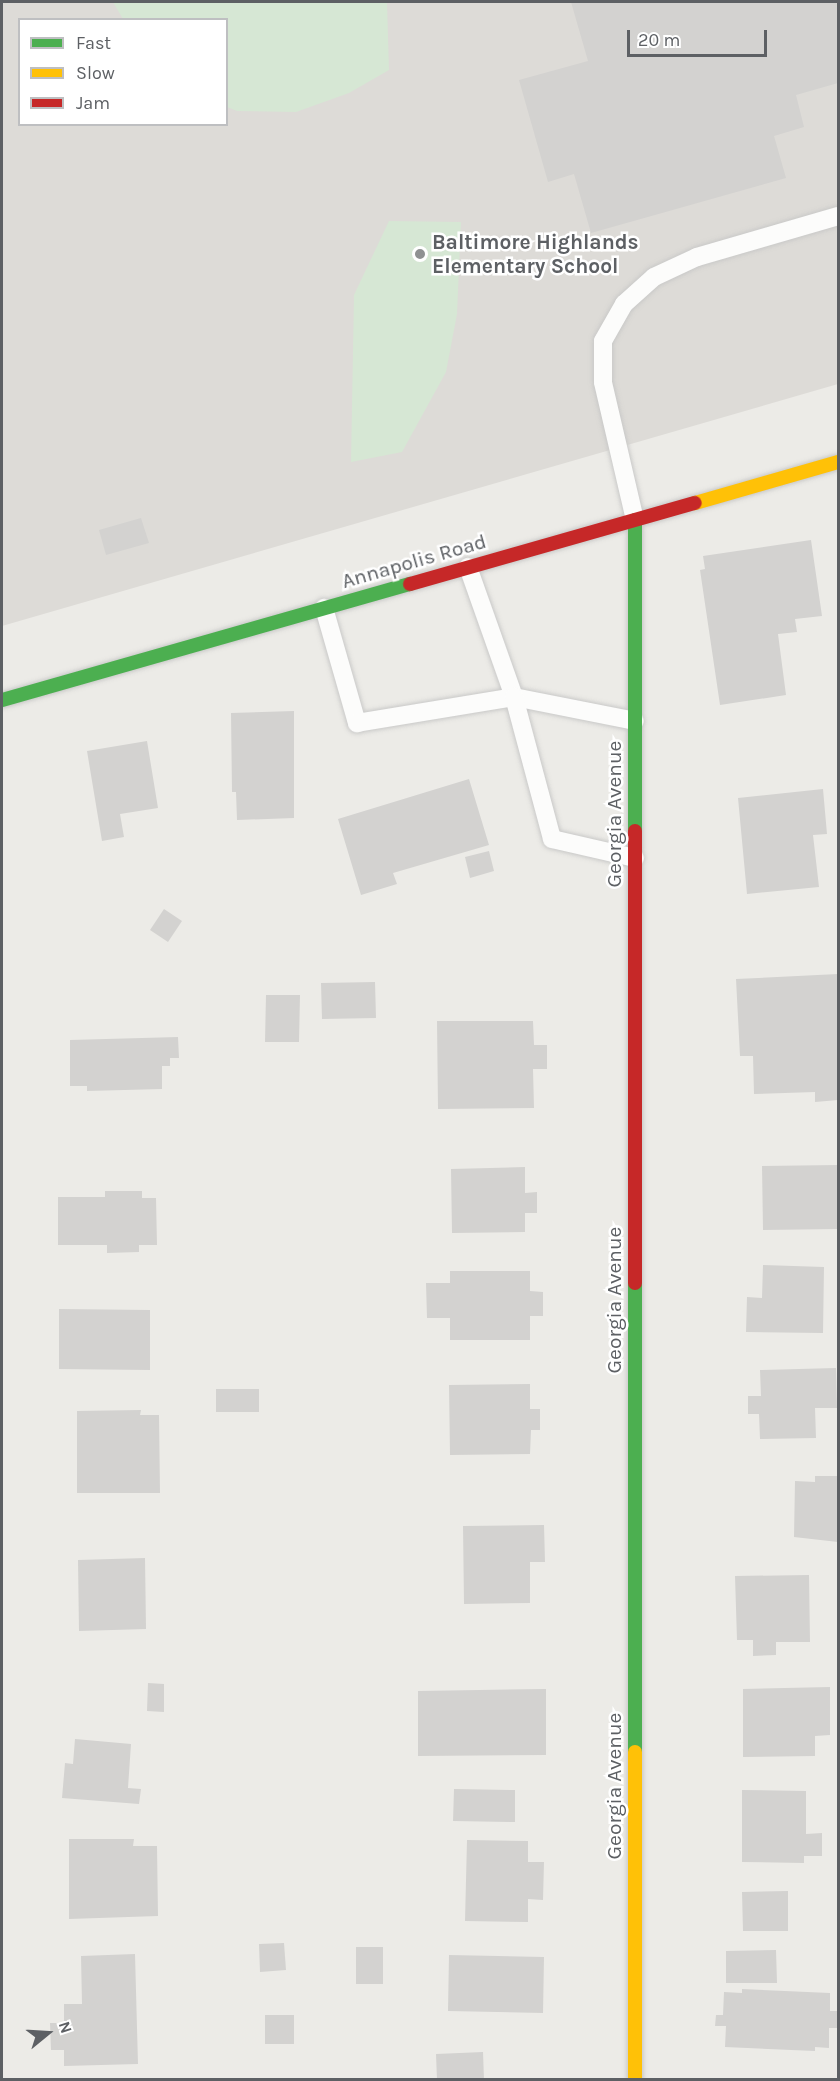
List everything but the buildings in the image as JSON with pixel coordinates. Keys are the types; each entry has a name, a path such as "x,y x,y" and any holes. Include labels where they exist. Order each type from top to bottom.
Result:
{"street":[{"name":"Annapolis Road","path":"2,700 838,462"},
{"name":"Georgia Avenue","path":"634,520 635,2079"}],"lane":[{"path":"634,520 603,382 603,342 624,304 654,277 697,256 838,216"},
{"path":"468,567 514,697 552,839 635,858"},
{"path":"324,608 357,723 514,697 635,721"}],"shaded area":[{"name":"Baltimore Highlands Elementary School","path":"2,2 838,2 838,384 2,626"}],"green space":[{"path":"113,2 387,2 389,70 349,93 296,112 237,111 228,107 228,18 122,18"},
{"path":"389,221 461,222 457,314 446,372 402,452 351,462 354,295"}],"traffic: fast":[{"path":"635,520 635,831"},
{"path":"2,700 410,584"},
{"path":"635,1283 635,1752"}],"traffic: slow":[{"path":"695,503 838,462"},
{"path":"635,1752 635,2080"}],"traffic: jam":[{"path":"410,584 695,503"},
{"path":"635,831 635,1283"}],"place":[{"name":"Baltimore Highlands Elementary School","path":"420,254"}]}
